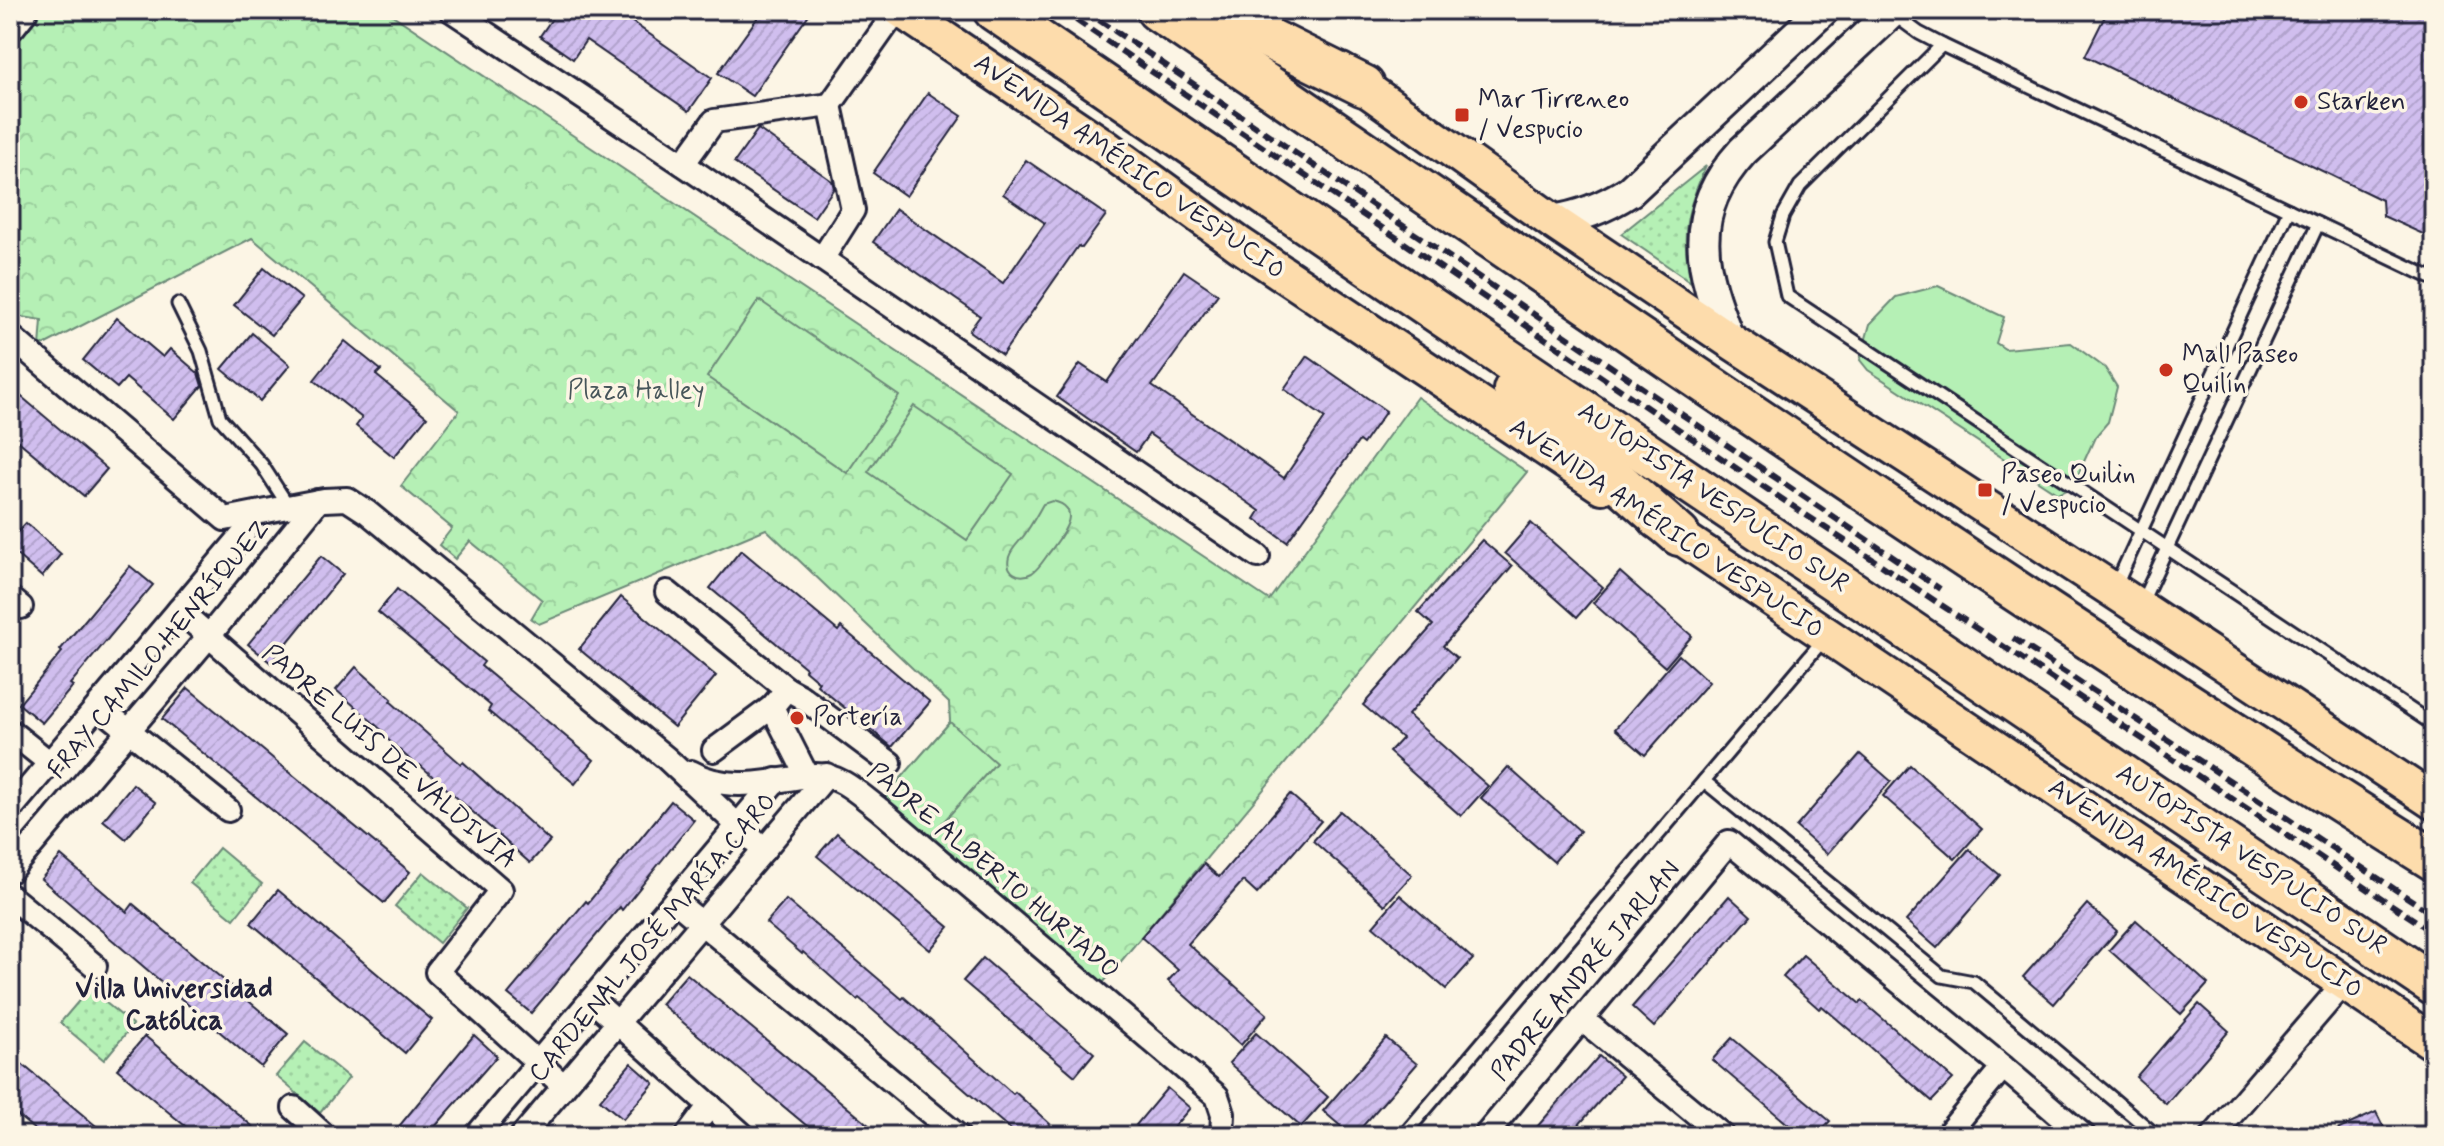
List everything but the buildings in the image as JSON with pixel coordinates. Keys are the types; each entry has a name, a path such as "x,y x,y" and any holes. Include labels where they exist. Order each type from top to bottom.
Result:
{"highway":[{"name":"AUTOPISTA VESPUCIO SUR","path":"994,10 2434,985"},
{"path":"1157,10 1970,562 2256,749 2434,860"},
{"path":"1211,10 1364,86"},
{"path":"1418,299 1519,394 1679,535"}],"main road":[{"name":"AVENIDA AMÉRICO VESPUCIO","path":"899,10 1102,145 1240,245 1679,535 2434,1043"},
{"path":"1254,10 1552,221 1729,340 2434,802"}],"street":[{"path":"10,25 22,10"},
{"path":"451,10 683,164 1258,556"},
{"path":"683,164 714,121 830,105 899,10"},
{"path":"1552,221 1573,218 1602,207 1630,191 1823,10"},
{"path":"1729,340 1704,271 1705,226 1710,204 1729,167 1892,11"},
{"path":"1748,80 1751,99 1757,110 1768,118 1776,119"},
{"path":"822,259 853,210 830,105"},
{"path":"10,336 274,558"},
{"path":"225,519 318,501 347,499 367,512 666,758 764,850"},
{"name":"FRAY CAMILO HENRÍQUEZ","path":"10,871 274,558 318,501"},
{"name":"FRAY CAMILO HENRÍQUEZ","path":"10,810 244,533"},
{"path":"667,592 787,689 890,763"},
{"name":"PADRE LUIS DE VALDIVIA","path":"179,610 501,890 437,972 564,1086"},
{"path":"714,750 772,707 787,689"},
{"path":"98,706 228,810"},
{"path":"666,758 705,780 731,785 817,776 772,707"},
{"path":"10,731 50,763"},
{"name":"CARDENAL JOSÉ MARÍA CARO","path":"522,1136 764,850 817,776"},
{"name":"PADRE ALBERTO HURTADO","path":"817,776 841,781 879,809 1217,1096 1223,1114 1222,1136"},
{"name":"CARDENAL JOSÉ MARÍA CARO","path":"476,1136 776,780"},
{"name":"PADRE ANDRÉ JARLAN","path":"1485,1136 1729,842 2003,1067"},
{"path":"10,896 95,966"},
{"path":"676,902 949,1133"},
{"path":"2213,1136 2345,982"},
{"path":"592,1000 744,1136"},
{"path":"1582,1019 1723,1136"},
{"path":"1946,1136 2003,1067 2084,1136"},
{"path":"687,1136 710,1105"},
{"path":"294,1108 325,1136"}],"lane":[{"path":"1892,11 1919,33 1942,45 2434,279"},
{"path":"1942,45 1800,186 1783,216 1775,242 1787,296 2434,725"},
{"path":"2126,599 2140,531 2289,210"},
{"path":"2126,599 2167,548 2318,224"},
{"path":"178,304 201,351 220,418 262,465 289,507"},
{"path":"1403,1136 1826,636"},
{"path":"1704,781 1942,976 1974,982 2157,1136"}],"green space":[{"name":"Plaza Halley","path":"40,10 385,10 1269,600 1417,397 1527,472 1103,983 884,798 950,722 949,703 766,529 539,624 531,619 542,600 470,541 455,559 439,545 452,528 401,486 459,411 252,238 40,347 42,320 10,315 16,301 10,295 10,45"},
{"path":"1706,166 1687,223 1686,250 1691,282 1621,234"},
{"path":"1938,286 2004,317 1996,343 2005,349 2071,343 2105,368 2117,387 2108,422 2095,437 2073,486 2058,494 1868,370 1860,360 1870,324 1896,297"},
{"path":"759,300 899,396 847,473 707,377"},
{"path":"914,406 1013,474 967,540 868,472"},
{"path":"1052,501 1067,509 1069,515 1065,529 1035,571 1018,575 1009,567 1010,553 1043,504"},
{"path":"950,722 996,763 929,838 884,798"},
{"path":"219,848 262,884 234,919 190,883"},
{"path":"423,872 467,908 439,943 395,906"},
{"path":"89,989 133,1025 104,1060 60,1023"},
{"path":"305,1042 349,1078 320,1113 276,1076"}],"railway":[{"path":"1061,10 1758,483 2434,933"},
{"path":"1084,10 1940,589"},
{"path":"2013,638 2434,915"}],"place":[{"name":"Starken","path":"2301,102"},
{"name":"Mar Tirreneo / Vespucio","path":"1462,115"},
{"name":"Mall Paseo Quilín","path":"2166,370"},
{"name":"Paseo Quilin / Vespucio","path":"1985,490"},
{"name":"Portería","path":"797,718"}],"district":[{"name":"Villa Universidad Católica","path":"174,1005"}]}
